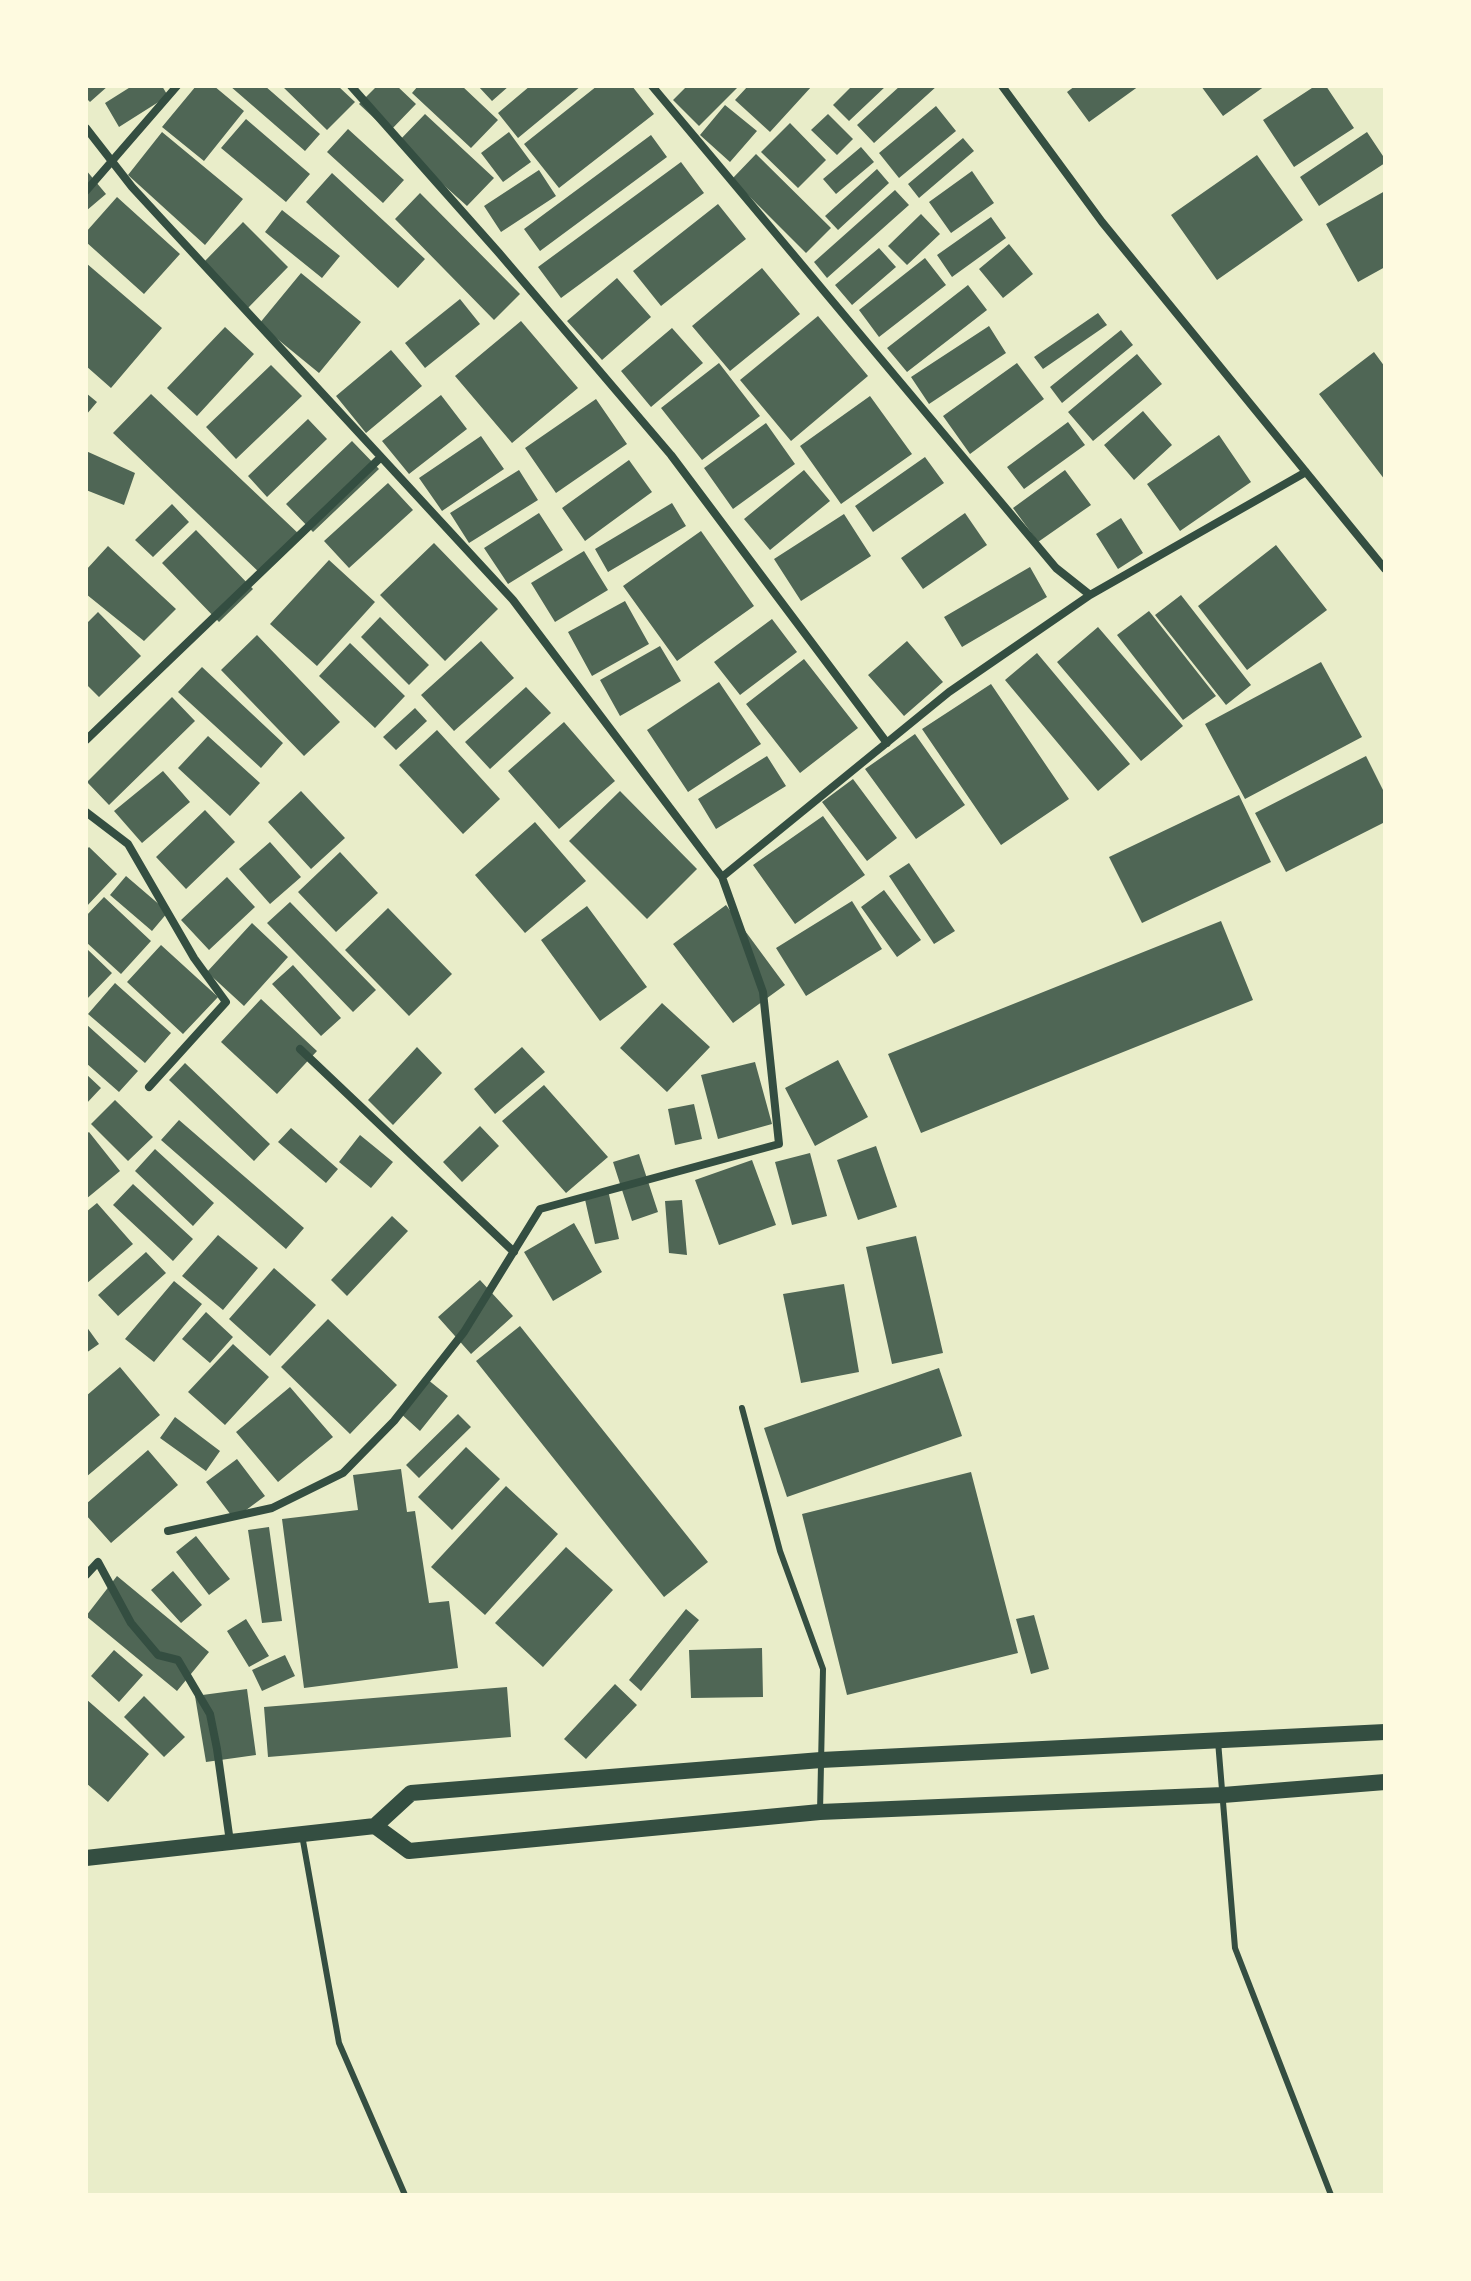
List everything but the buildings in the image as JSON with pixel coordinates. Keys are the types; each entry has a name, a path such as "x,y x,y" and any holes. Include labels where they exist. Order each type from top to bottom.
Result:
{"main road":[{"path":"86,1858 375,1826 411,1793 821,1760 1385,1732"},
{"path":"375,1826 409,1851 820,1812 1223,1795 1385,1782"}],"street":[{"path":"86,191 177,86"},
{"path":"351,86 671,455 887,743"},
{"path":"652,86 1056,568 1090,595"},
{"path":"1002,86 1102,222 1385,569"},
{"path":"86,128 132,187 513,600 722,877 763,992 779,1144 540,1209 455,1343 394,1421 343,1473 272,1508 168,1531"},
{"path":"86,740 380,458"},
{"path":"722,877 949,692 1090,595 1306,472"},
{"path":"86,812 128,844 194,958 226,1002 149,1087"},
{"path":"300,1049 514,1252"},
{"path":"86,1575 98,1562 131,1623 158,1655 178,1660 210,1714 230,1842"}],"lane":[{"path":"742,1408 780,1551 823,1669 820,1812"},
{"path":"1218,1740 1235,1948 1331,2195"},
{"path":"302,1835 339,2043 405,2195"}]}
